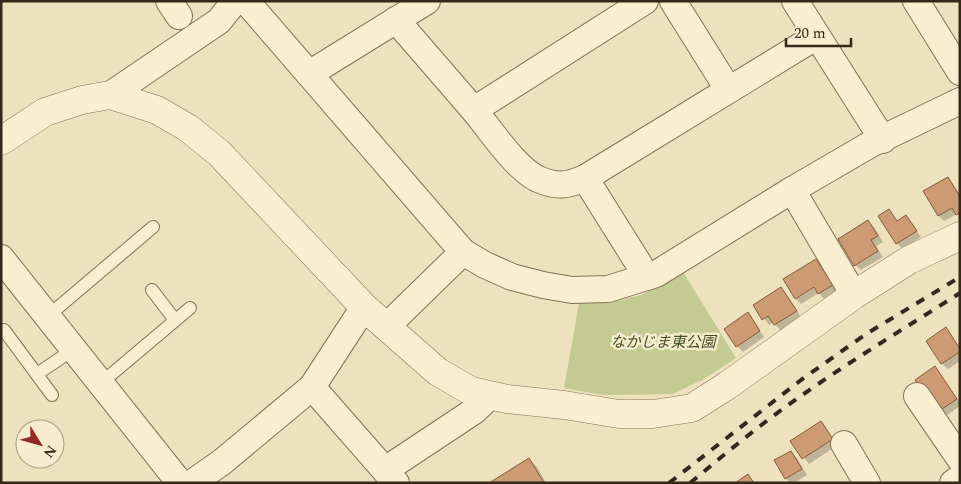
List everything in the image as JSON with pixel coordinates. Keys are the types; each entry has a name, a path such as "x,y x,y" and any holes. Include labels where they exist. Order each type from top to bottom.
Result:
{"street":[{"path":"1,141 46,112 82,100 110,95 219,21 236,1"},
{"path":"246,1 463,252 512,277 572,290 608,289 656,274 792,190 871,144 883,140 960,101"},
{"path":"309,74 427,1"},
{"path":"474,110 645,1"},
{"path":"673,1 728,89"},
{"path":"795,1 883,140"},
{"path":"916,1 960,72"},
{"path":"396,20 520,166 536,178 553,184 570,185 585,178 817,36"},
{"path":"110,95 156,110 188,128 219,153 364,307 438,372 471,391 507,399 564,405 619,414 653,414 692,408 728,385 854,295 909,260 960,236"},
{"path":"585,178 647,277"},
{"path":"792,190 854,295"},
{"path":"386,327 463,252"},
{"path":"1,258 180,483"},
{"path":"192,483 222,462 312,387 364,307"},
{"path":"312,387 391,476 474,411 491,395"},
{"path":"918,396 960,459"},
{"path":"844,444 867,483"},
{"path":"953,483 960,478"}],"lane":[{"path":"48,316 153,227"},
{"path":"152,290 175,320"},
{"path":"101,383 190,308"},
{"path":"4,330 52,395"},
{"path":"37,374 74,349"}],"green space":[{"name":"なかじま東公園","path":"683,272 736,358 704,379 673,394 603,395 564,388 579,303 606,303 641,295"}],"building":[{"path":"948,177 960,197 960,213 956,215 952,208 938,216 923,191"},
{"path":"889,209 897,221 906,215 917,231 896,244 878,216"},
{"path":"868,220 878,236 871,240 878,251 854,266 838,239"},
{"path":"816,259 833,285 818,294 814,287 795,299 783,279"},
{"path":"781,287 797,311 774,325 768,316 762,320 753,305"},
{"path":"748,312 760,331 736,347 724,329"},
{"path":"946,327 960,352 941,364 926,341"},
{"path":"935,366 957,399 936,413 915,380"},
{"path":"821,421 833,439 802,459 790,441"},
{"path":"791,451 802,469 785,479 774,460"},
{"path":"529,458 544,483 489,483"},
{"path":"748,474 754,483 735,483"}],"railway":[{"path":"669,483 801,380 866,334 960,277"},
{"path":"690,483 755,430 805,393 960,293"}]}
